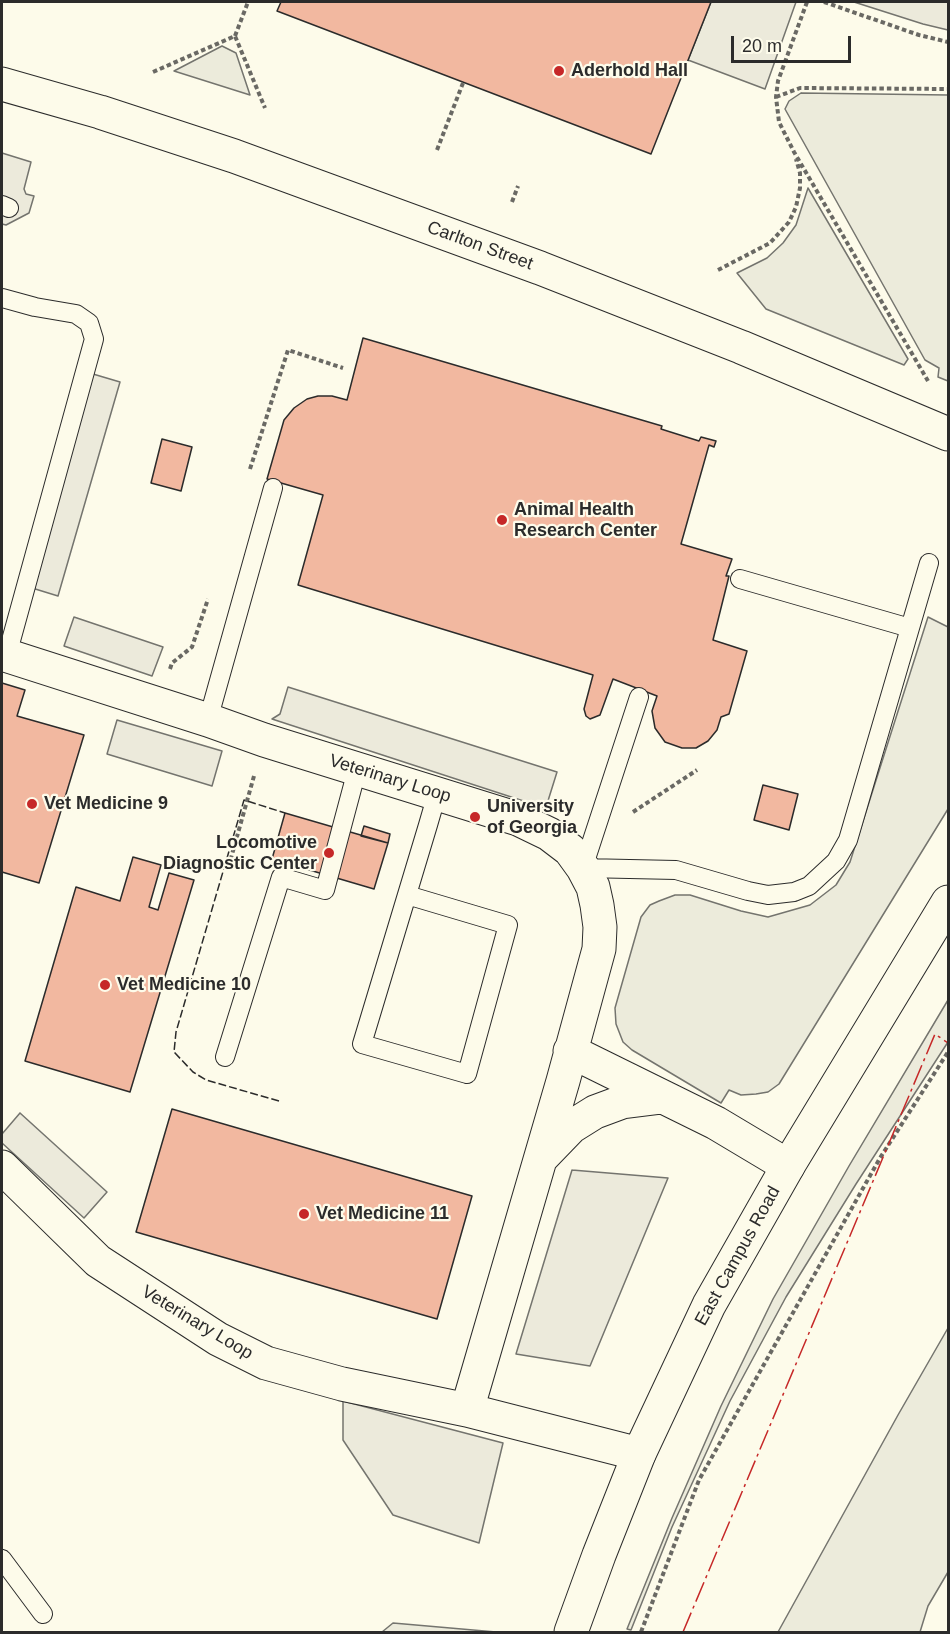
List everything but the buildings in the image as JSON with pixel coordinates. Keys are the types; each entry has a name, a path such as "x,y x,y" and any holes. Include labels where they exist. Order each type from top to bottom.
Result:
{"street":[{"name":"Carlton Street","path":"2,84 100,112 250,161 561,276 741,347 942,436"},
{"name":"Veterinary Loop","path":"4,655 208,720 264,741 518,819 549,834 570,850 583,868 593,887 597,905 600,927 599,949 467,1410"},
{"name":"East Campus Road","path":"572,1632 599,1555 639,1454 710,1305 788,1166 948,902"},
{"path":"570,1052 716,1123 788,1166"},
{"path":"541,1158 571,1127 595,1112 622,1102 662,1097"},
{"name":"Veterinary Loop","path":"2,1167 98,1261 161,1304 243,1353 295,1372 467,1410 639,1454"}],"lane":[{"path":"2,297 35,307 76,314 89,322 94,339 4,655"},
{"path":"208,720 273,488"},
{"path":"639,697 583,868 676,870 768,895 794,892 809,886 836,861 848,840 929,563"},
{"path":"740,579 910,627"},
{"path":"225,1058 281,877 325,890 357,770"},
{"path":"406,895 508,925 467,1074 362,1044 406,895 437,794"},
{"path":"2,1559 43,1614"}],"path":[{"path":"248,2 235,36 265,108"},
{"path":"807,2 778,81 776,97 779,123 928,381"},
{"path":"824,2 919,35 948,42"},
{"path":"153,72 235,36"},
{"path":"437,150 463,83"},
{"path":"776,97 800,88 948,89"},
{"path":"718,270 770,243 789,222 796,207 800,188 800,173 794,152"},
{"path":"512,202 518,186"},
{"path":"264,741 231,858 274,870 281,877"},
{"path":"598,822 627,816 697,770"},
{"path":"640,1632 699,1480 880,1158 948,1052"}],"shaded area":[{"path":"711,2 796,2 765,89 688,60"},
{"path":"854,2 948,2 948,30 923,24"},
{"path":"222,46 236,53 250,95 174,71"},
{"path":"801,93 948,95 948,381 938,377 939,368 925,360 785,109 789,101"},
{"path":"2,153 31,162 24,189 26,194 34,196 29,213 6,225 2,224"},
{"path":"808,188 908,359 904,365 766,309 737,273 767,258 783,243 796,225"},
{"path":"93,374 120,382 58,596 32,588"},
{"path":"74,617 163,647 152,676 64,646"},
{"path":"928,617 948,627 948,809 779,1084 768,1092 756,1094 741,1095 729,1090 721,1103 632,1050 623,1042 616,1024 615,1008 641,917 650,905 675,895 690,895 768,917 810,905 836,885 850,862"},
{"path":"288,687 557,772 547,804 548,809 272,719 280,714"},
{"path":"117,720 222,751 212,786 107,754"},
{"path":"948,1000 948,1042 786,1297 730,1401 672,1527 631,1630 627,1629 721,1406 773,1299"},
{"path":"20,1113 107,1192 84,1218 2,1143 2,1134"},
{"path":"572,1170 668,1178 590,1366 516,1354"},
{"path":"948,1328 948,1572 928,1606 920,1632 778,1632 898,1415"},
{"path":"343,1401 503,1443 479,1543 393,1515 343,1440"},
{"path":"393,1623 496,1632 382,1632"}],"fence":[{"path":"279,1101 206,1080 193,1072 174,1052 176,1032 244,800 285,813"}],"power":[{"path":"683,1632 935,1034 948,1043"}],"place":[{"name":"Aderhold Hall","path":"559,71"},
{"name":"Animal Health Research Center","path":"502,520"},
{"name":"Vet Medicine 9","path":"32,804"},
{"name":"University of Georgia","path":"475,817"},
{"name":"Locomotive Diagnostic Center","path":"329,853"},
{"name":"Vet Medicine 10","path":"105,985"},
{"name":"Vet Medicine 11","path":"304,1214"}]}
